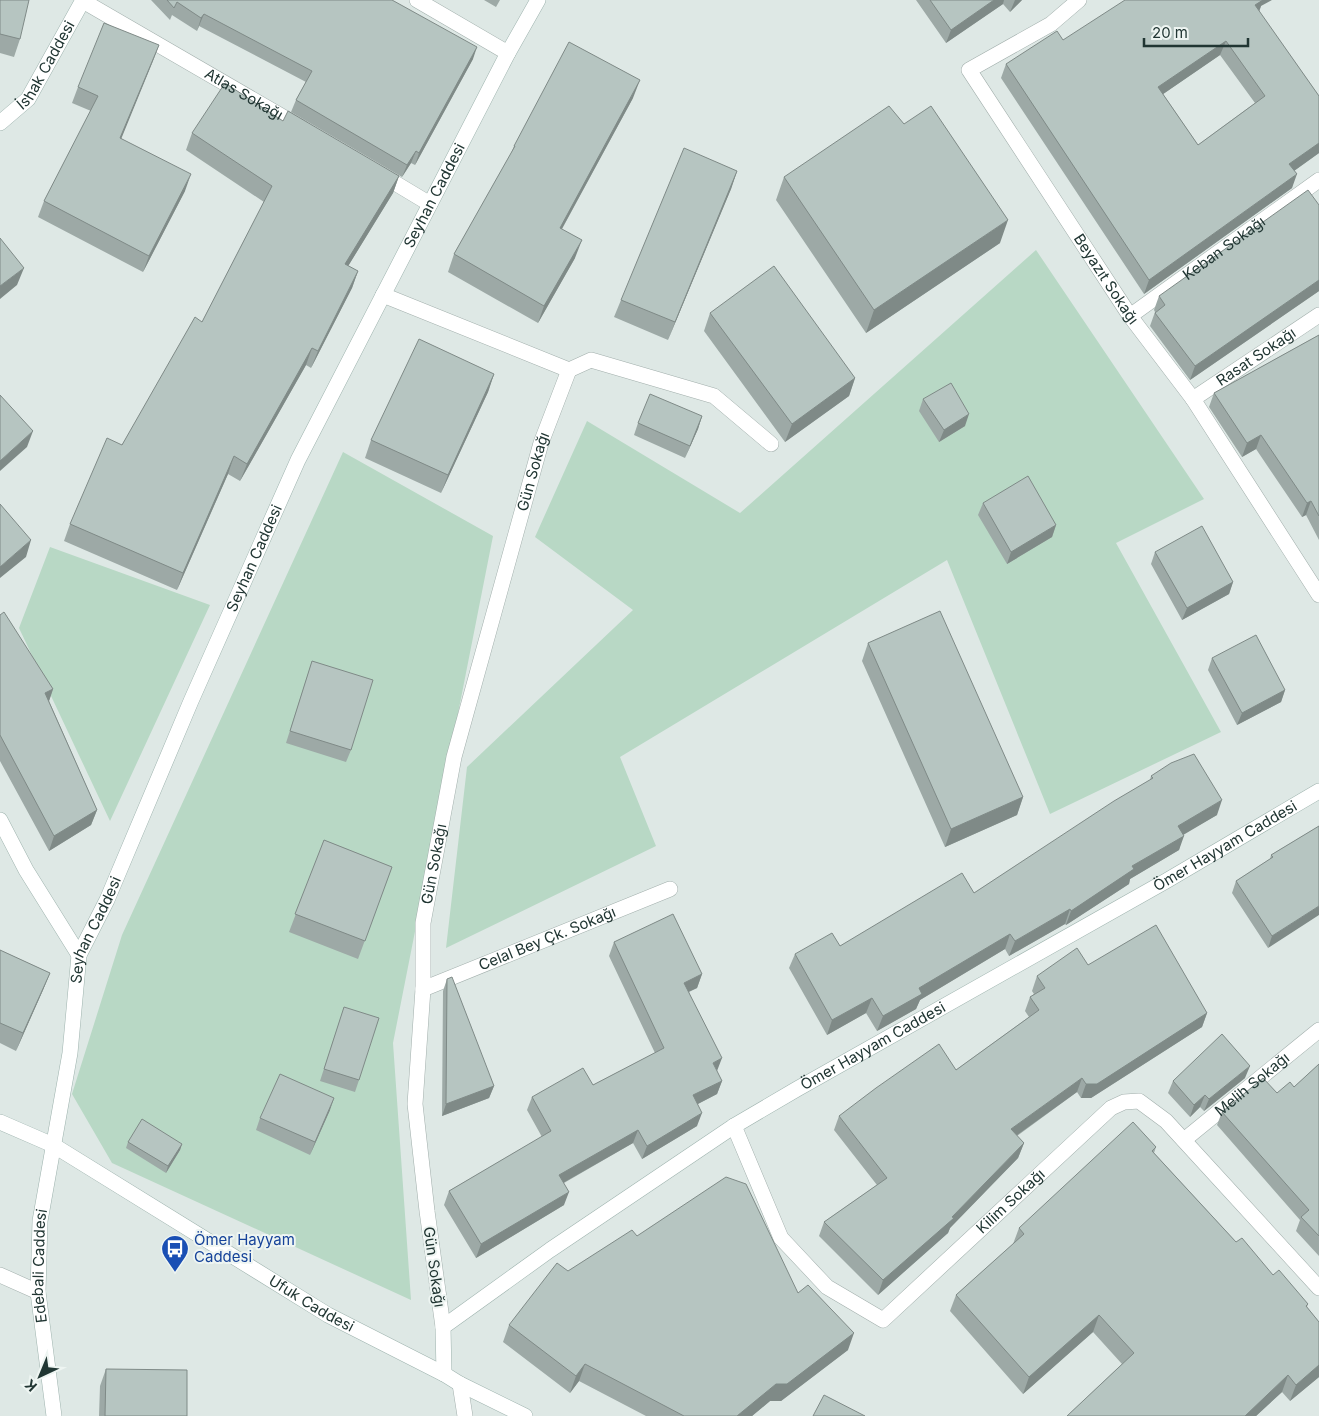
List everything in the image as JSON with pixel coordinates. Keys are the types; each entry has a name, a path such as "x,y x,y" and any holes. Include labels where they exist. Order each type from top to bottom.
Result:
{"street":[{"name":"İshak Caddesi","path":"0,123 28,100 83,0"},
{"name":"Atlas Sokağı","path":"83,0 313,135"},
{"path":"417,0 508,54"},
{"name":"Seyhan Caddesi","path":"53,1145 70,1053 79,955 107,900 191,701 298,460 508,54 538,0"},
{"name":"Beyazıt Sokağı","path":"1079,0 1051,24 969,70 1130,316 1193,398 1319,595"},
{"path":"372,170 430,204"},
{"name":"Keban Sokağı","path":"1130,316 1319,180"},
{"path":"383,295 569,370 591,360 714,396 771,444"},
{"name":"Rasat Sokağı","path":"1193,398 1319,315"},
{"name":"Gün Sokağı","path":"444,1374 443,1327 426,1211 414,1104 423,989 423,923 454,757 541,444 569,370"},
{"name":"Ömer Hayyam Caddesi","path":"443,1327 550,1250 734,1126 1166,881 1319,790"},
{"path":"0,820 26,870 79,955"},
{"name":"Celal Bey Çk. Sokağı","path":"423,989 670,889"},
{"name":"Melih Sokağı","path":"1184,1140 1319,1030"},
{"name":"Kilim Sokağı","path":"734,1126 781,1238 827,1287 883,1320 1110,1108 1124,1102 1139,1101 1166,1122 1319,1288"},
{"name":"Ufuk Caddesi","path":"0,1122 53,1145 328,1315 525,1416"},
{"name":"Edebali Caddesi","path":"53,1145 40,1221 38,1292 54,1416"},
{"path":"0,1275 38,1292"},
{"path":"460,1384 465,1416"}],"green space":[{"path":"1036,250 1204,499 1116,543 1221,732 1050,814 947,560 620,757 656,846 446,948 467,767 633,610 535,537 587,421 740,513"},
{"path":"343,452 493,536 393,1043 411,1300 112,1163 72,1094 122,935"},
{"path":"50,547 210,605 110,821 19,628"}],"building":[{"path":"0,0 29,0 20,39 0,34"},
{"path":"167,0 392,0 477,47 419,153 416,151 407,165 296,100 312,71 204,14 201,18 177,2 174,8"},
{"path":"930,0 994,0 951,30"},
{"path":"1125,0 1263,0 1255,5 1319,96 1319,143 1289,164 1297,174 1149,280 1006,64 1057,31 1063,40","holes":["1226,41 1265,96 1198,145 1158,87"]},
{"path":"104,23 159,45 120,138 191,174 149,256 44,201 98,96 78,87"},
{"path":"569,42 640,80 560,228 582,240 544,306 454,254 515,146"},
{"path":"225,83 283,121 288,111 399,176 345,264 358,271 318,351 312,348 247,464 234,456 183,573 70,524 107,438 122,445 195,317 202,322 272,186 192,133"},
{"path":"889,106 904,124 931,106 1008,220 874,310 784,177"},
{"path":"684,148 737,171 675,322 621,300"},
{"path":"1308,190 1319,205 1319,280 1195,366 1155,313 1165,305 1159,296"},
{"path":"0,238 24,268 0,286"},
{"path":"774,266 855,378 792,424 710,313"},
{"path":"1319,335 1319,516 1311,501 1307,503 1261,435 1247,443 1214,393"},
{"path":"419,339 494,374 448,475 371,440"},
{"path":"951,383 969,414 944,430 923,399"},
{"path":"650,394 702,416 690,446 638,423"},
{"path":"0,395 33,431 0,461"},
{"path":"1028,476 1056,525 1011,552 983,503"},
{"path":"0,504 31,540 0,567"},
{"path":"1202,526 1233,582 1187,608 1155,552"},
{"path":"940,611 1023,797 951,829 868,643"},
{"path":"4,612 53,689 45,693 97,810 54,836 0,735 0,615"},
{"path":"1256,635 1285,690 1242,713 1212,658"},
{"path":"312,661 373,680 351,750 290,731"},
{"path":"1194,754 1222,800 1178,826 1184,836 1132,866 1134,869 1071,911 1070,909 1015,941 1010,934 919,988 922,994 883,1016 872,998 832,1020 795,954 832,933 840,946 962,873 974,893 1114,801 1153,778 1151,776 1171,763"},
{"path":"1319,826 1319,906 1272,936 1236,881 1273,857 1271,855"},
{"path":"324,840 392,867 365,941 295,914"},
{"path":"673,914 702,974 684,983 722,1058 713,1063 722,1081 693,1095 702,1113 647,1146 638,1130 559,1175 569,1192 481,1244 449,1191 551,1131 532,1097 583,1068 593,1085 664,1048 614,942"},
{"path":"1156,925 1207,1013 1097,1084 1086,1084 1082,1078 1011,1129 1024,1143 952,1217 954,1218 883,1280 824,1222 887,1178 839,1116 939,1044 956,1070 1039,1010 1030,997 1045,988 1037,976 1077,948 1088,965"},
{"path":"0,950 50,973 23,1033 0,1023"},
{"path":"452,977 494,1086 446,1104 447,979"},
{"path":"344,1007 379,1018 359,1080 324,1069"},
{"path":"1222,1034 1250,1066 1209,1099 1205,1095 1194,1105 1173,1081"},
{"path":"1319,1064 1319,1236 1301,1217 1309,1210 1222,1112 1263,1078 1277,1093 1290,1082 1294,1087"},
{"path":"280,1074 334,1098 315,1142 260,1118"},
{"path":"142,1119 182,1144 168,1166 128,1142"},
{"path":"1133,1122 1156,1147 1152,1151 1236,1242 1242,1238 1273,1275 1279,1270 1308,1304 1306,1306 1319,1322 1319,1365 1296,1385 1288,1375 1245,1416 1067,1416 1134,1353 1099,1315 1029,1377 956,1295 1024,1234 1019,1228"},
{"path":"726,1177 746,1184 798,1293 808,1285 854,1333 787,1384 776,1384 737,1416 684,1416 585,1364 576,1376 509,1325 557,1263 568,1271 632,1230 637,1236"},
{"path":"106,1369 187,1370 187,1416 105,1416"},
{"path":"824,1395 865,1416 813,1416"}],"place":[{"name":"Ömer Hayyam Caddesi","path":"175,1273"}]}
